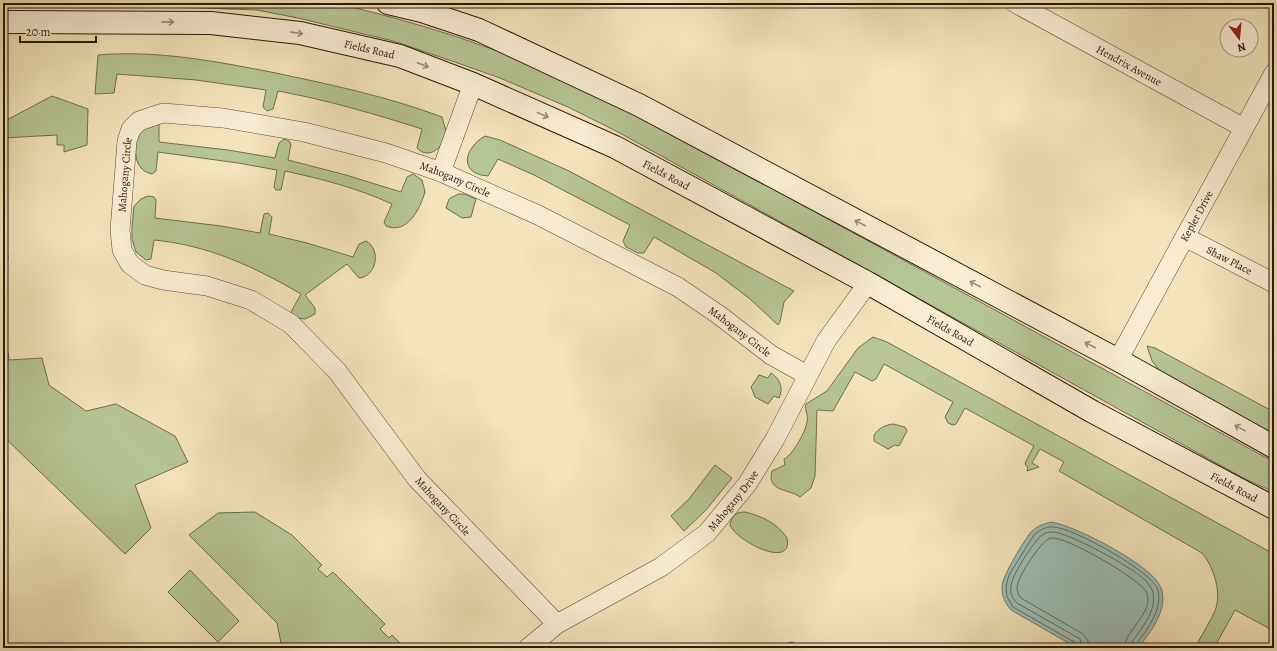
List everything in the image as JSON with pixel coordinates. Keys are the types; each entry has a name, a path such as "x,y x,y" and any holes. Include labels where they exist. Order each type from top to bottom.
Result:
{"main road":[{"path":"388,3 424,7 479,30 639,105 1118,360 1274,447"},
{"name":"Fields Road","path":"3,22 211,23 300,33 400,56 473,84 615,146 868,284 1093,412 1274,508"}],"street":[{"name":"Hendrix Avenue","path":"1016,3 1244,128"},
{"name":"Kepler Drive","path":"1118,360 1274,73"},
{"path":"441,172 473,84"},
{"name":"Mahogany Circle","path":"558,624 512,575 446,511 417,479 337,370 291,324 251,300 207,286 163,280 145,275 130,264 122,250 120,230 127,141 131,130 135,125 151,116 163,113 223,118 304,132 386,153 441,172 538,215 678,287 719,315 771,355 807,375"},
{"name":"Shaw Place","path":"1184,237 1274,283"},
{"name":"Mahogany Drive","path":"528,648 558,624 661,567 707,533 748,483 775,439 826,341 868,284"}],"green space":[{"path":"7,3 334,3 423,26 494,50 552,74 626,109 1274,462 1274,492 1245,479 618,132 568,107 500,78 393,41 298,18 257,10 140,6 21,6"},
{"path":"98,55 163,55 207,60 335,86 400,103 442,117 446,131 445,138 440,147 426,153 417,148 422,129 351,108 278,91 273,109 267,111 263,107 266,90 196,80 117,74 114,93 95,94"},
{"path":"52,96 88,109 87,145 64,152 64,145 57,145 57,135 3,138 3,122"},
{"path":"159,124 159,142 228,150 275,158 279,143 284,139 289,141 291,144 288,160 346,175 401,192 407,177 413,174 422,180 425,192 420,205 412,218 401,227 394,228 386,226 384,222 392,204 353,189 299,174 285,171 281,190 276,190 274,187 277,170 158,152 156,171 152,174 140,167 137,161 137,140 140,127"},
{"path":"485,136 500,140 569,171 794,291 784,302 780,322 778,325 750,299 716,273 654,237 644,253 638,253 626,247 623,241 630,225 534,175 498,159 488,176 472,171 468,166 467,160 469,153 472,147"},
{"path":"458,194 465,194 476,199 471,217 462,218 446,208 449,199"},
{"path":"148,196 154,197 156,200 155,218 221,226 260,233 264,214 268,213 272,217 269,234 307,243 353,257 359,244 366,241 374,250 375,262 370,273 359,278 347,264 305,295 315,308 315,314 305,319 296,318 291,312 301,294 249,266 212,252 154,240 151,259 146,260 136,252 132,239 134,206 141,199"},
{"path":"3,237 7,237 8,260 3,260"},
{"path":"873,337 887,342 1274,554 1274,631 1235,610 1214,648 1205,648 1197,644 1215,611 1218,596 1216,580 1210,565 1202,553 1059,471 1064,462 1040,449 1032,463 1039,467 1027,471 1028,468 1025,464 1034,446 965,408 956,424 953,425 948,423 945,417 953,402 884,364 876,379 872,381 855,372 833,411 817,410 815,476 811,488 800,497 796,494 780,489 772,483 772,471 785,465 784,459 795,448 801,437 807,420 806,404 827,391 858,348"},
{"path":"1147,346 1155,348 1274,412 1274,431 1269,431 1161,372 1152,361"},
{"path":"3,352 8,352 9,360 42,358 49,385 86,411 116,404 175,436 188,462 135,485 151,528 125,554 3,436"},
{"path":"771,373 779,381 781,391 779,398 774,396 768,404 755,397 751,387 759,375 768,378"},
{"path":"893,424 905,427 907,431 899,446 895,445 888,449 874,441 874,435 878,430"},
{"path":"715,465 732,478 706,510 684,531 671,516 689,499"},
{"path":"255,512 292,535 322,565 318,569 327,577 333,572 385,624 380,629 389,638 392,635 405,648 282,648 277,623 189,535 218,513"},
{"path":"745,512 763,518 779,528 787,538 787,547 782,552 774,552 764,550 743,539 730,525 734,515"},
{"path":"190,570 239,621 218,642 168,592"},
{"path":"792,642 803,648 769,648"}],"water":[{"path":"1051,522 1077,530 1094,538 1129,558 1155,579 1161,588 1163,596 1162,604 1153,628 1138,648 1077,648 1011,610 1007,605 1003,597 1002,587 1009,567 1031,532 1043,524"}]}
